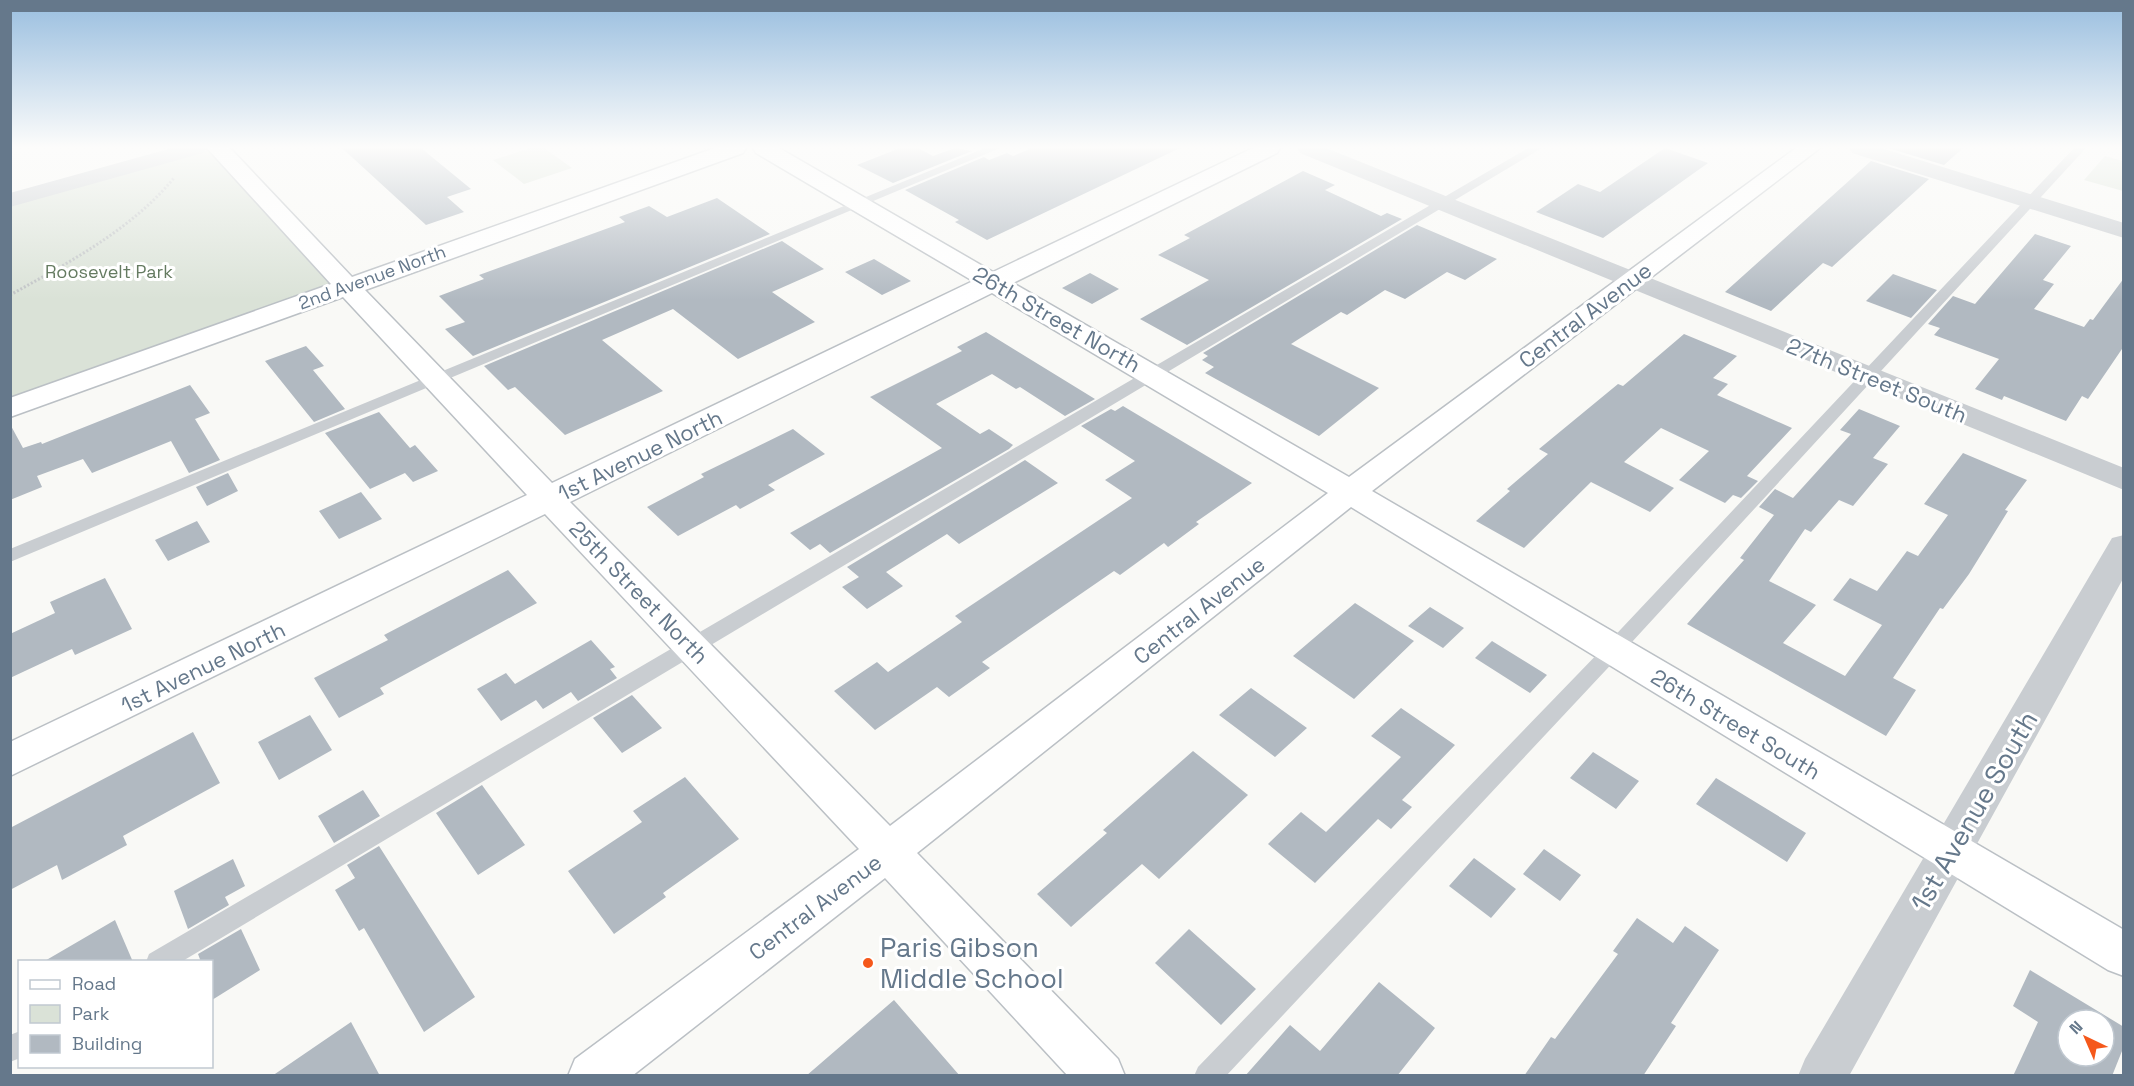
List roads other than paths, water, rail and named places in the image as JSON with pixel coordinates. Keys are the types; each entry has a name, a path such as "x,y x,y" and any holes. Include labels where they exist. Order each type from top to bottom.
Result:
{"street":[{"name":"25th Street North","path":"265,199 549,500 890,850 1101,1076"},
{"name":"2nd Avenue North","path":"10,408 592,199"},
{"name":"26th Street North","path":"852,199 1350,492"},
{"name":"1st Avenue North","path":"10,760 1165,199"},
{"name":"27th Street South","path":"1434,199 2124,480"},
{"name":"Central Avenue","path":"592,1076 890,850 1350,492 1741,199"},
{"path":"2021,199 2124,231"},
{"name":"26th Street South","path":"1350,492 2124,955"},
{"name":"1st Avenue South","path":"1822,1076 2124,546"}],"lane":[{"path":"10,556 870,199"},
{"path":"161,960 1448,199"},
{"path":"1208,1076 1613,650 1867,375 2035,199"}],"place":[{"name":"Paris Gibson Middle School","path":"868,963"}],"park label":[{"name":"Roosevelt Park","path":"109,271"}]}
